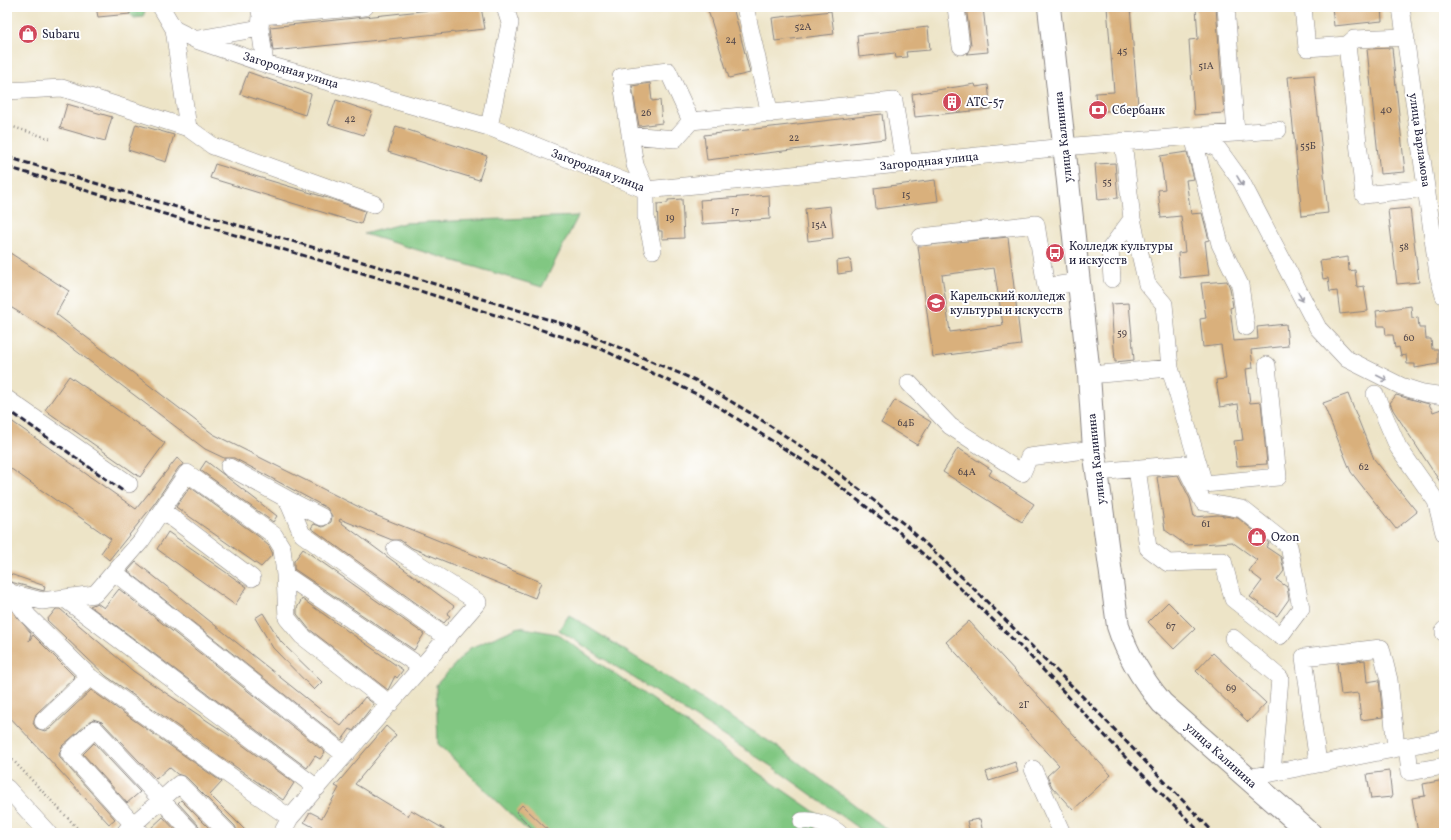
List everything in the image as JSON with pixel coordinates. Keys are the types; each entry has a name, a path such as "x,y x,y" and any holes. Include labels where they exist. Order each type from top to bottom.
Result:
{"main road":[{"name":"улица Калинина","path":"1049,7 1089,375 1094,449 1118,626 1124,647 1146,683 1162,703 1310,833"}],"street":[{"path":"161,7 174,28 188,128"},
{"path":"196,40 260,17 335,8 364,7"},
{"path":"488,127 510,23 504,7"},
{"path":"745,7 770,114"},
{"path":"956,7 960,46"},
{"path":"1226,7 1236,133"},
{"path":"1304,7 1307,48 1347,45 1354,39 1406,37"},
{"name":"улица Варламова","path":"1401,7 1438,274 1444,296"},
{"path":"260,17 265,64"},
{"name":"Загородная улица","path":"174,28 196,40 265,64 488,127 646,190 1123,141 1278,130"},
{"path":"1347,45 1364,195 1426,188"},
{"path":"652,250 646,217 646,190 635,165 621,77 668,71 691,121"},
{"path":"7,91 62,88 188,128 213,146 374,204"},
{"path":"630,134 675,138 691,121 894,101 904,163"},
{"path":"1193,136 1218,149 1240,181 1318,328 1347,360 1401,386 1444,396"},
{"path":"1193,136 1220,244 1240,285 1246,327"},
{"path":"1123,141 1132,219 1146,284 1164,304 1170,368 1204,484 1278,477 1267,365"},
{"path":"1112,279 1110,249 1132,219"},
{"path":"920,237 1036,224 1046,287 1079,282"},
{"path":"1089,375 1170,368"},
{"path":"909,383 950,426 1022,473 1029,457 1094,449"},
{"path":"1375,394 1398,447 1436,501 1444,534"},
{"path":"7,399 129,484"},
{"path":"1097,472 1137,468 1184,464 1203,502 1242,508 1289,546 1301,608 1280,636 1234,599 1223,562 1168,563 1148,548 1137,468"},
{"path":"229,467 322,517"},
{"path":"8,591 42,601 95,594 141,541 187,473 274,535 282,548 287,618 302,636 390,704"},
{"path":"287,499 302,534 447,638"},
{"path":"162,510 252,578"},
{"path":"282,833 290,818 478,602 395,549"},
{"path":"114,572 345,755"},
{"path":"285,575 421,668"},
{"path":"8,591 28,616 90,677 290,818"},
{"path":"65,599 317,788"},
{"path":"1233,638 1280,678 1272,773"},
{"path":"1318,764 1304,658 1381,648 1389,680 1401,747 1410,772 1444,766"},
{"path":"43,721 90,677"},
{"path":"192,833 161,800 95,729 69,753 133,830 161,800 179,784 228,833"},
{"path":"1247,778 1444,739"},
{"path":"1033,769 1062,833"},
{"path":"7,788 48,833"},
{"path":"802,822 808,820 818,829 830,826 840,833"}],"path":[{"path":"7,125 51,139"},
{"path":"7,754 82,833"}],"green space":[{"path":"127,7 146,7 143,17 134,18 130,14"},
{"path":"578,216 542,287 364,234 404,223"},
{"path":"569,615 778,747 892,833 865,833 774,768 559,630"},
{"path":"519,627 557,634 819,815 813,833 530,833 438,744 436,685 470,648"}],"building":[{"path":"96,7 129,7 130,14 98,17"},
{"path":"459,7 481,7 485,29 273,51 270,27"},
{"path":"707,7 733,7 750,73 729,78"},
{"path":"966,7 983,7 988,52 967,54 971,45"},
{"path":"1107,7 1130,7 1138,105 1114,107 1115,110 1097,112 1095,93 1114,92"},
{"path":"1196,7 1216,7 1224,113 1194,115 1189,40 1198,39"},
{"path":"1332,7 1381,7 1382,21 1334,26"},
{"path":"831,11 834,34 775,41 772,18"},
{"path":"928,27 930,50 906,52 907,57 896,58 895,53 859,57 857,35"},
{"path":"1392,48 1405,172 1380,174 1367,49"},
{"path":"248,72 311,94 305,115 240,94"},
{"path":"1314,75 1328,213 1302,216 1288,77"},
{"path":"650,83 652,101 660,100 662,123 639,126 632,86"},
{"name":"АТС-57","path":"975,84 976,87 988,85 991,109 915,117 912,94"},
{"path":"336,100 372,112 364,135 328,124"},
{"path":"67,104 112,117 105,141 60,128"},
{"path":"882,114 885,139 707,160 704,135"},
{"path":"136,124 174,135 166,162 128,150"},
{"path":"396,126 487,156 479,180 388,152"},
{"path":"1187,152 1194,179 1186,180 1191,214 1202,213 1209,240 1205,241 1209,275 1180,278 1178,253 1185,252 1181,216 1161,218 1158,190 1165,189 1160,156"},
{"path":"1115,163 1118,198 1098,200 1095,164"},
{"path":"215,164 331,199 365,211 361,224 210,178"},
{"path":"935,180 938,201 876,209 874,188"},
{"path":"769,195 770,219 702,224 700,200"},
{"path":"682,199 684,238 662,239 662,231 659,231 658,226 657,204 668,203 668,200"},
{"path":"830,206 833,238 808,241 805,209"},
{"path":"1410,208 1419,282 1397,284 1388,210"},
{"name":"Карельский колледж культуры и искусств","path":"1008,237 1021,345 933,357 918,246","holes":["994,268 1003,325 950,332 942,275"]},
{"path":"7,251 69,291 56,314 213,434 375,515 541,582 535,598 412,548 400,540 392,540 340,519 339,521 454,606 447,614 450,616 444,623 311,528 314,524 323,527 331,522 332,516 327,508 234,458 224,458 205,449 50,331 7,305"},
{"path":"1348,257 1349,271 1355,270 1357,287 1364,286 1368,311 1340,314 1337,291 1330,292 1328,278 1323,279 1320,261"},
{"path":"850,259 852,272 838,274 837,261"},
{"path":"1227,281 1230,288 1233,307 1230,308 1234,341 1258,339 1257,327 1286,324 1288,346 1251,350 1253,368 1246,369 1250,403 1261,402 1267,464 1237,466 1234,441 1243,440 1238,404 1220,407 1216,380 1226,379 1221,345 1203,347 1200,319 1206,318 1201,283"},
{"path":"1129,303 1134,360 1115,362 1111,304"},
{"path":"1411,306 1412,318 1418,317 1419,328 1425,328 1426,339 1431,339 1432,349 1438,349 1438,364 1415,368 1415,364 1407,364 1406,355 1401,356 1399,347 1395,348 1393,335 1386,335 1385,326 1378,326 1376,311"},
{"path":"69,376 165,443 140,477 45,410"},
{"path":"1348,394 1374,459 1417,512 1396,529 1351,472 1323,403"},
{"path":"1396,395 1429,404 1433,412 1444,408 1444,488 1393,410 1390,403"},
{"path":"895,400 931,422 917,445 881,423"},
{"path":"7,418 136,509 177,458 184,464 179,467 154,504 109,560 101,553 111,539 7,466"},
{"path":"958,448 992,470 989,475 1034,504 1022,522 943,472"},
{"path":"206,461 277,516 273,522 200,470"},
{"path":"1178,475 1190,499 1194,517 1218,515 1238,518 1269,543 1266,547 1281,557 1284,571 1277,580 1287,587 1289,599 1277,616 1250,597 1262,581 1249,571 1257,560 1232,542 1186,545 1165,530 1157,477"},
{"path":"190,487 262,539 269,546 273,554 261,567 176,507"},
{"path":"168,532 247,587 235,605 157,549"},
{"path":"303,549 424,634 414,650 294,569 294,561"},
{"path":"136,562 341,726 365,697 374,704 353,731 350,729 342,740 128,571"},
{"path":"7,573 45,586 44,591 7,581"},
{"path":"119,589 325,752 320,759 315,756 307,768 90,606 97,603 104,608"},
{"path":"302,599 403,670 397,678 395,676 388,690 309,629 297,614 297,608"},
{"path":"1168,602 1195,629 1174,649 1148,622"},
{"path":"7,605 31,633 29,641 33,635 75,677 36,714 33,723 36,728 45,731 50,729 91,690 222,782 210,795 248,833 238,833 235,826 186,777 177,774 169,767 156,779 102,722 93,719 62,746 59,755 115,819 109,824 7,714"},
{"path":"56,609 60,609 133,671 233,738 294,783 283,800 106,676 47,620"},
{"path":"263,613 281,642 322,682 314,690 273,648 255,618"},
{"path":"969,621 1111,775 1073,810 1052,787 1047,776 1059,765 946,642"},
{"path":"1213,653 1266,703 1248,722 1196,671"},
{"path":"1365,660 1367,682 1379,680 1383,717 1361,720 1358,693 1341,695 1337,663"},
{"path":"386,726 396,735 355,784 408,816 411,810 451,833 324,833 304,822 310,812 322,818 339,788 335,786"},
{"path":"94,743 140,792 127,803 83,754"},
{"path":"1015,762 1018,772 989,781 986,772"},
{"path":"1389,771 1392,797 1371,799 1367,774"},
{"path":"1444,780 1444,833 1418,833 1412,798 1425,796 1423,784"},
{"path":"181,800 214,833 202,833 199,826 178,803"},
{"path":"522,805 551,833 537,833 516,812"},
{"path":"163,817 178,833 151,833 150,829"},
{"path":"980,819 983,833 970,833 967,821"}],"railway":[{"path":"7,157 393,271 569,326 695,380 757,417 823,461 904,524 965,580 1090,704 1214,833"},
{"path":"7,167 389,281 601,349 703,397 821,472 898,531 958,586 1031,657 1127,759 1201,833"},
{"path":"7,409 123,491"}],"place":[{"name":"Subaru","path":"28,34"},
{"name":"АТС-57","path":"952,102"},
{"name":"Сбербанк","path":"1098,110"},
{"name":"Колледж культуры и искусств","path":"1055,253"},
{"name":"Карельский колледж культуры и искусств","path":"936,303"},
{"name":"Ozon","path":"1257,537"}]}
